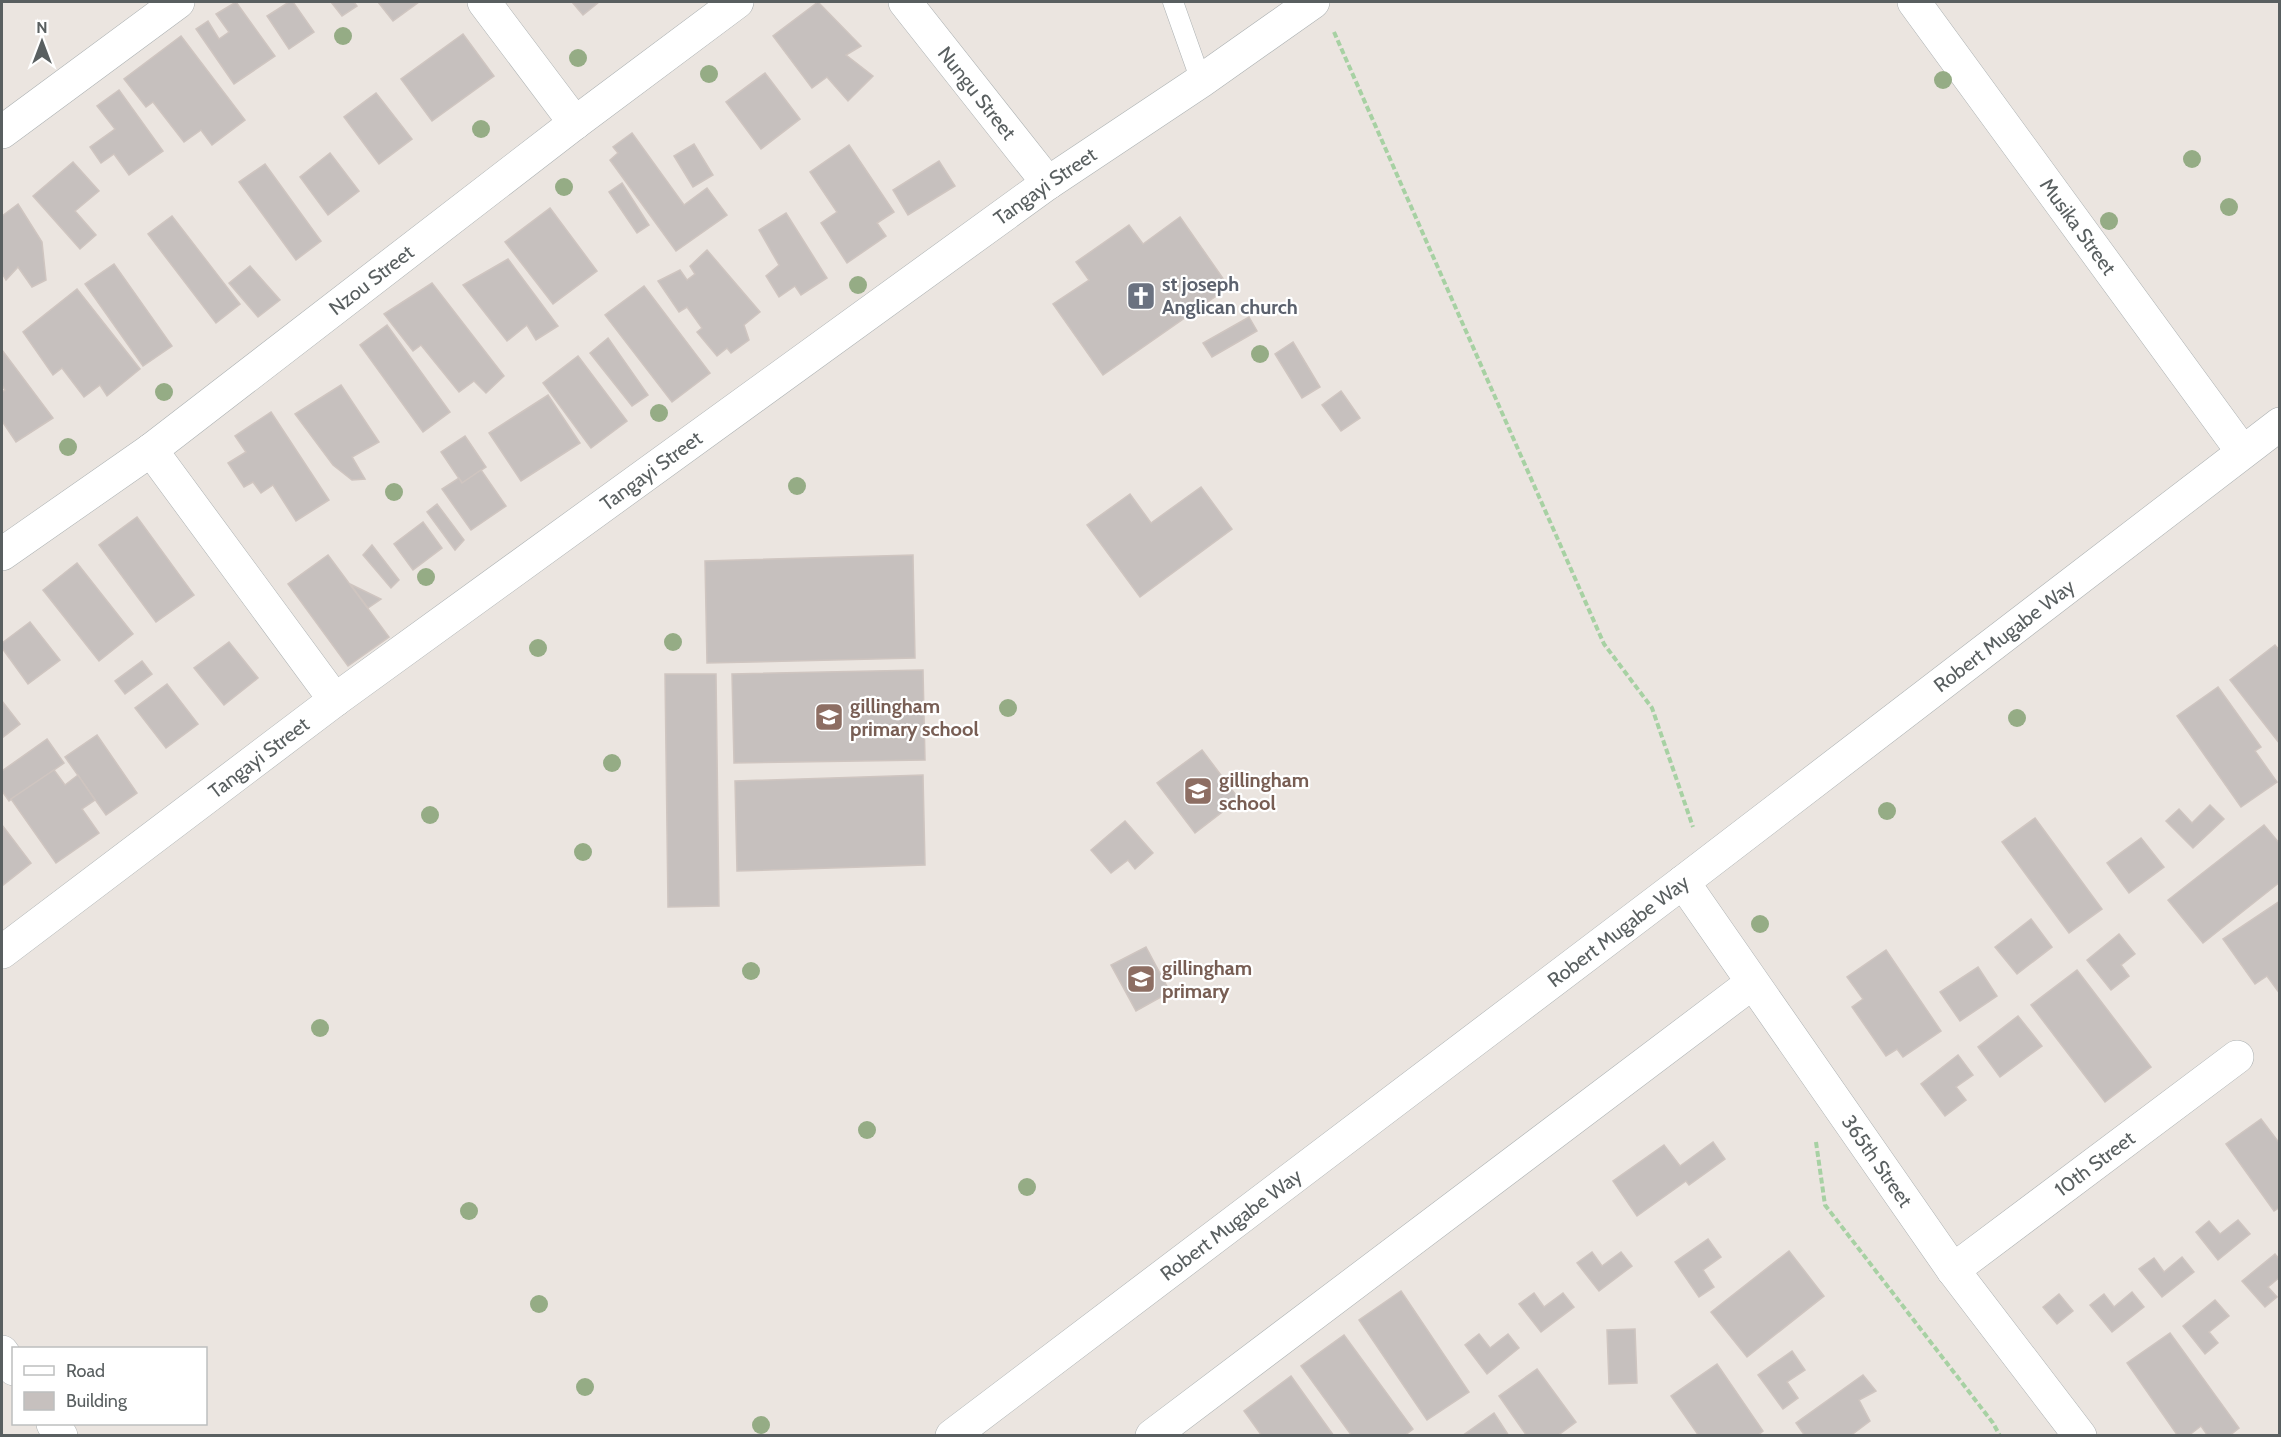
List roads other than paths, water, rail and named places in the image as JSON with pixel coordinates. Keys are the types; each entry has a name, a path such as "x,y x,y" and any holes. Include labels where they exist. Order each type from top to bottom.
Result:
{"street":[{"path":"2,132 178,2"},
{"path":"484,2 575,123"},
{"name":"Nzou Street","path":"2,554 151,450 575,123 737,2"},
{"name":"Nungu Street","path":"906,2 1048,183"},
{"name":"Musika Street","path":"1914,2 2242,451"},
{"name":"Tangayi Street","path":"2,952 335,700 1048,183 1201,81 1321,12"},
{"name":"Robert Mugabe Way","path":"952,1436 1683,882 2280,424"},
{"path":"151,450 335,700"},
{"name":"365th Street","path":"1683,882 1953,1270 2080,1436"},
{"path":"1152,1436 1752,983"},
{"name":"10th Street","path":"1953,1270 2237,1057"}],"lane":[{"path":"1173,2 1201,81"}],"place":[{"name":"st joseph Anglican church","path":"1141,296"},
{"name":"gillingham primary school","path":"829,717"},
{"name":"gillingham school","path":"1198,791"},
{"name":"gillingham primary","path":"1141,979"}]}
